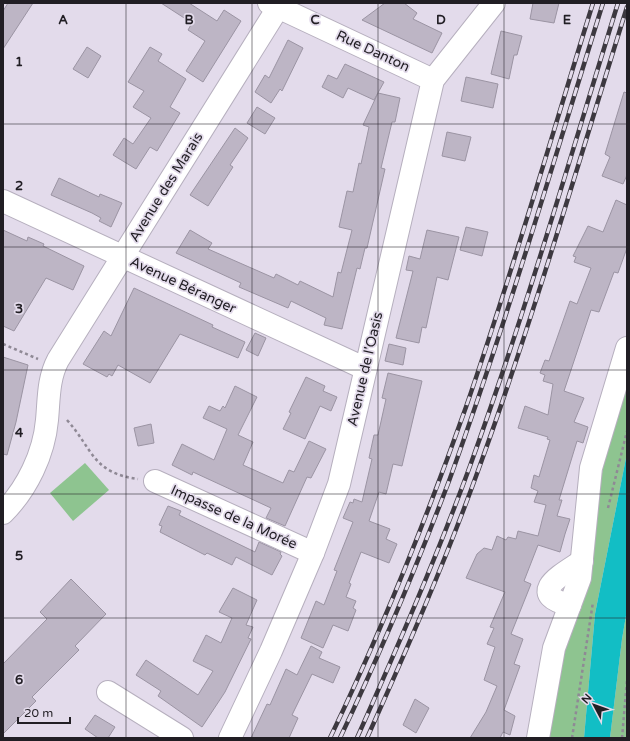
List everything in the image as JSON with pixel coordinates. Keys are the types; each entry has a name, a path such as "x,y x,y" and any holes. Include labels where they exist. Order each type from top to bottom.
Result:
{"street":[{"name":"Avenue de l'Oasis","path":"230,738 271,651 313,553 339,484 364,368 433,80 494,3"},
{"name":"Rue Danton","path":"276,5 433,80"},
{"name":"Avenue des Marais","path":"3,513 19,494 34,466 44,437 51,376 55,366 276,5"},
{"name":"Avenue Béranger","path":"3,201 364,368"},
{"path":"538,738 554,648 580,578 591,468 627,348"},
{"name":"Impasse de la Morée","path":"155,482 313,553"},
{"path":"108,692 182,738"}],"path":[{"path":"3,344 55,366"},
{"path":"48,405 66,418 78,432 97,462 106,470 121,477 155,482"},
{"path":"622,738 627,680"}],"green space":[{"path":"627,380 627,453 595,614 584,738 543,738 558,656 590,554 603,467"},
{"path":"85,463 109,490 73,521 50,493"},
{"path":"627,610 627,738 610,738 622,639"}],"water":[{"path":"627,453 627,610 610,738 584,738 595,614"}],"building":[{"path":"8,3 33,3 3,49 3,11"},
{"path":"161,3 189,3 217,21 224,10 241,21 203,82 186,71 205,41 188,30 192,23"},
{"path":"385,3 404,3 417,13 413,19 442,33 432,53 362,20"},
{"path":"533,3 559,3 554,23 530,19"},
{"path":"501,31 522,36 517,55 514,55 509,79 491,74"},
{"path":"288,40 303,48 282,91 280,89 271,103 255,92 265,75 269,78"},
{"path":"87,47 101,56 88,78 73,69"},
{"path":"150,47 162,54 158,61 186,79 170,107 180,113 157,151 150,147 136,169 113,155 124,138 133,144 151,118 133,107 144,91 128,82"},
{"path":"345,64 384,82 374,100 348,88 343,98 322,87 328,75 337,79"},
{"path":"466,77 498,84 493,108 461,101"},
{"path":"624,92 627,93 627,175 623,184 602,176 610,157 605,154"},
{"path":"378,93 400,98 395,122 392,122 381,168 385,169 367,248 365,248 360,269 357,268 342,329 324,325 326,318 291,301 288,308 239,287 241,283 176,253 190,230 212,243 208,249 274,278 276,274 298,285 300,281 333,297 338,272 341,273 352,230 339,227 347,191 353,192 359,163 361,164 369,127 363,125"},
{"path":"257,107 275,118 265,134 247,123"},
{"path":"235,128 248,138 230,165 233,167 208,206 190,195"},
{"path":"447,132 471,137 465,161 442,156"},
{"path":"59,178 99,197 100,194 122,203 111,227 99,221 101,218 92,213 51,195"},
{"path":"616,200 627,205 627,248 618,273 614,272 599,312 591,310 564,391 584,398 574,422 588,427 583,443 577,441 559,500 562,500 557,516 570,519 560,552 538,545 524,581 531,584 511,634 523,639 514,664 520,666 504,710 515,716 510,735 503,732 500,738 470,738 486,712 497,686 484,680 495,647 487,644 494,628 490,627 505,592 466,578 477,554 484,548 492,550 497,536 506,540 508,537 516,539 518,531 538,536 546,505 534,502 538,491 531,488 534,475 539,477 550,440 547,439 548,437 518,428 525,406 548,415 553,384 543,381 545,375 540,373 545,360 549,361 570,301 577,304 591,268 574,262 576,257 573,256 588,226 603,232"},
{"path":"466,227 488,232 482,256 460,250"},
{"path":"3,230 27,241 28,237 44,244 43,246 84,266 73,290 46,278 14,331 3,326"},
{"path":"427,230 459,237 448,280 437,277 426,328 422,327 419,343 396,338 413,271 406,270 409,256 420,259"},
{"path":"134,288 213,325 212,327 245,342 238,358 180,334 150,383 118,365 112,376 109,374 107,377 83,364 104,331 111,336"},
{"path":"255,333 266,338 258,356 246,350"},
{"path":"389,344 406,348 403,365 385,361"},
{"path":"3,357 28,365 16,422 7,455 3,454"},
{"path":"388,373 422,381 402,466 393,464 386,494 379,492 369,521 390,529 386,539 397,544 389,563 361,552 349,583 351,584 346,597 356,601 353,608 356,610 348,631 333,625 323,648 301,638 316,601 324,605 337,571 334,570 353,522 343,518 350,502 353,503 354,499 362,502 372,459 369,458 374,435 378,435 386,399 382,398"},
{"path":"306,377 325,386 323,391 337,397 331,411 320,406 305,439 283,429 291,413 289,412"},
{"path":"235,386 257,397 238,435 253,442 243,465 283,483 289,470 294,472 309,441 326,449 311,478 307,477 285,526 266,518 271,508 193,472 192,475 172,465 182,444 214,460 227,429 203,418 209,406 220,411 223,406 225,408"},
{"path":"151,424 154,443 138,446 134,428"},
{"path":"168,506 181,511 179,515 255,552 259,542 281,552 280,554 282,556 272,575 236,557 232,565 207,553 205,555 160,532 162,526 159,525"},
{"path":"71,579 106,614 75,646 79,650 32,697 36,701 3,734 3,664 47,619 40,612"},
{"path":"233,588 257,600 246,625 253,627 248,638 251,639 225,692 202,727 158,696 161,691 136,675 146,660 198,695 213,671 193,661 206,635 221,643 232,618 219,612"},
{"path":"311,646 322,652 319,658 340,667 333,683 312,674 292,715 298,718 289,738 251,738 267,704 270,705 286,669 297,675"},
{"path":"415,699 429,708 416,733 403,725"},
{"path":"95,715 115,727 108,738 98,738 85,729"}],"railway":[{"path":"330,738 368,657 385,616 435,491 466,407 515,256 593,3"},
{"path":"340,738 397,611 449,481 510,303 603,3"},
{"path":"357,738 430,569 470,466 510,351 565,178 618,3"},
{"path":"367,738 426,604 479,468 519,354 627,7"}]}
